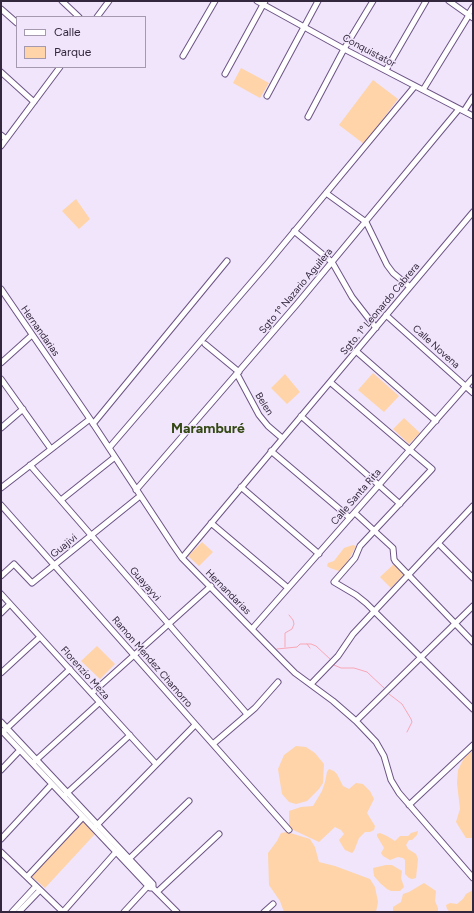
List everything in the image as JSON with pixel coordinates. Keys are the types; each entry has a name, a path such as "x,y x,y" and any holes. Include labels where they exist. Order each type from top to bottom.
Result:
{"street":[{"path":"62,1 78,16"},
{"path":"98,16 110,1"},
{"path":"183,56 215,1"},
{"name":"Conquistator","path":"257,1 264,3 304,27 473,116"},
{"path":"267,96 318,1"},
{"path":"308,117 344,48 373,1"},
{"path":"386,70 426,1"},
{"path":"449,1 470,16"},
{"path":"225,74 264,3"},
{"path":"423,90 470,16 473,7"},
{"path":"2,9 16,22"},
{"path":"1,146 59,68"},
{"path":"1,72 34,102"},
{"path":"110,448 415,86"},
{"name":"Sgto 1º Nazario Aguilera","path":"136,490 473,98"},
{"path":"1,135 6,139"},
{"path":"326,193 366,222 387,265 393,273 410,287"},
{"name":"Sgto. 1º Leonardo Cabrera","path":"182,558 473,212"},
{"path":"294,231 332,262 352,297 376,328"},
{"path":"1,488 52,448 91,421 227,261"},
{"name":"Hernandarias","path":"1,289 110,448 136,490 182,558 284,662 356,721 381,748 394,785 409,805 472,874"},
{"name":"Calle Novena","path":"386,315 473,393"},
{"path":"1,363 32,335"},
{"path":"205,344 238,373"},
{"path":"356,351 436,420"},
{"name":"Belen","path":"238,373 259,415 268,426 282,438"},
{"name":"Calle Santa Rita","path":"252,629 473,378"},
{"path":"1,379 52,448"},
{"path":"330,382 432,469 360,546 355,558 334,582 361,598 473,709"},
{"path":"1,428 23,409"},
{"path":"301,417 400,504"},
{"path":"271,451 350,518"},
{"path":"61,500 115,457"},
{"name":"Guayayvi","path":"30,465 247,714"},
{"path":"241,487 319,554"},
{"name":"Guajivi","path":"1,576 14,564 32,582 140,496"},
{"name":"Ramon Mendez Chamorro","path":"2,509 54,565 289,830"},
{"path":"311,684 338,656 353,634 472,509"},
{"path":"355,513 393,548 394,559 473,642"},
{"path":"212,523 288,588"},
{"path":"439,544 473,578"},
{"path":"92,693 211,586"},
{"name":"Florenzio Meza","path":"1,594 156,764"},
{"path":"1,613 10,604"},
{"path":"356,721 473,606"},
{"path":"1,672 40,637"},
{"path":"3,730 70,669"},
{"path":"213,744 255,708 278,682"},
{"path":"35,762 100,702"},
{"path":"1,722 3,730 20,750 35,762 52,784 65,794 84,817 96,827 116,852 153,884 155,890"},
{"path":"96,827 195,725"},
{"path":"3,730 96,827 148,886 155,890 177,912"},
{"path":"65,794 130,735"},
{"path":"409,805 473,745"},
{"path":"1,770 20,750"},
{"path":"1,839 52,784"},
{"path":"127,861 189,801"},
{"path":"27,876 84,817"},
{"path":"155,890 218,834"},
{"path":"1,852 63,912 116,852"},
{"path":"124,912 148,886"},
{"path":"12,912 38,888"},
{"path":"19,912 38,888"},
{"path":"264,912 273,904"}],"green space":[{"path":"241,68 269,83 260,98 233,83"},
{"path":"373,80 398,99 364,144 339,125"},
{"path":"76,199 90,219 79,229 62,211"},
{"path":"373,373 399,396 384,412 358,390"},
{"path":"285,374 300,392 287,404 271,388"},
{"path":"404,418 420,433 409,444 393,429"},
{"path":"202,542 213,552 199,566 188,556"},
{"path":"353,545 356,546 345,567 339,571 327,566 328,563 334,561 344,548"},
{"path":"394,564 404,574 391,588 380,577"},
{"path":"97,646 115,664 100,679 81,661"},
{"path":"296,746 306,747 315,753 324,764 323,783 319,789 307,801 296,804 289,802 282,794 278,769 284,755"},
{"path":"473,750 473,838 466,838 456,822 460,809 457,783 458,770 464,758"},
{"path":"329,769 337,774 343,786 349,789 356,783 363,784 370,791 374,799 367,813 375,826 374,830 365,832 359,838 352,853 345,850 343,847 339,840 344,834 341,830 335,827 319,842 289,828 289,811 301,807 313,806 322,791"},
{"path":"83,821 95,834 45,888 31,876"},
{"path":"418,831 417,835 412,840 409,840 406,845 408,849 416,854 418,859 416,878 412,879 405,874 405,860 403,858 398,857 390,860 383,856 381,853 384,848 377,834 380,833 395,841 400,836 408,836 411,833"},
{"path":"287,832 310,839 315,847 319,862 335,866 370,879 375,887 378,902 376,912 284,912 280,901 269,885 268,853 281,833"},
{"path":"392,865 402,871 401,878 404,887 400,891 391,891 387,889 374,876 373,868"},
{"path":"424,883 436,891 435,901 438,912 393,912 393,907 401,902 403,894"},
{"path":"473,890 473,912 450,912 447,909 446,905 450,903 457,904 466,894"}],"waterway":[{"path":"285,647 285,633 292,629 294,624 289,615"},
{"path":"277,649 297,647 300,644 311,644 316,646 330,659"},
{"path":"307,644 310,648"},
{"path":"334,665 341,668 354,668 367,672 384,688"},
{"path":"389,694 402,704 411,719 412,722 407,732"}],"district":[{"name":"Maramburé","path":"208,429"}]}
